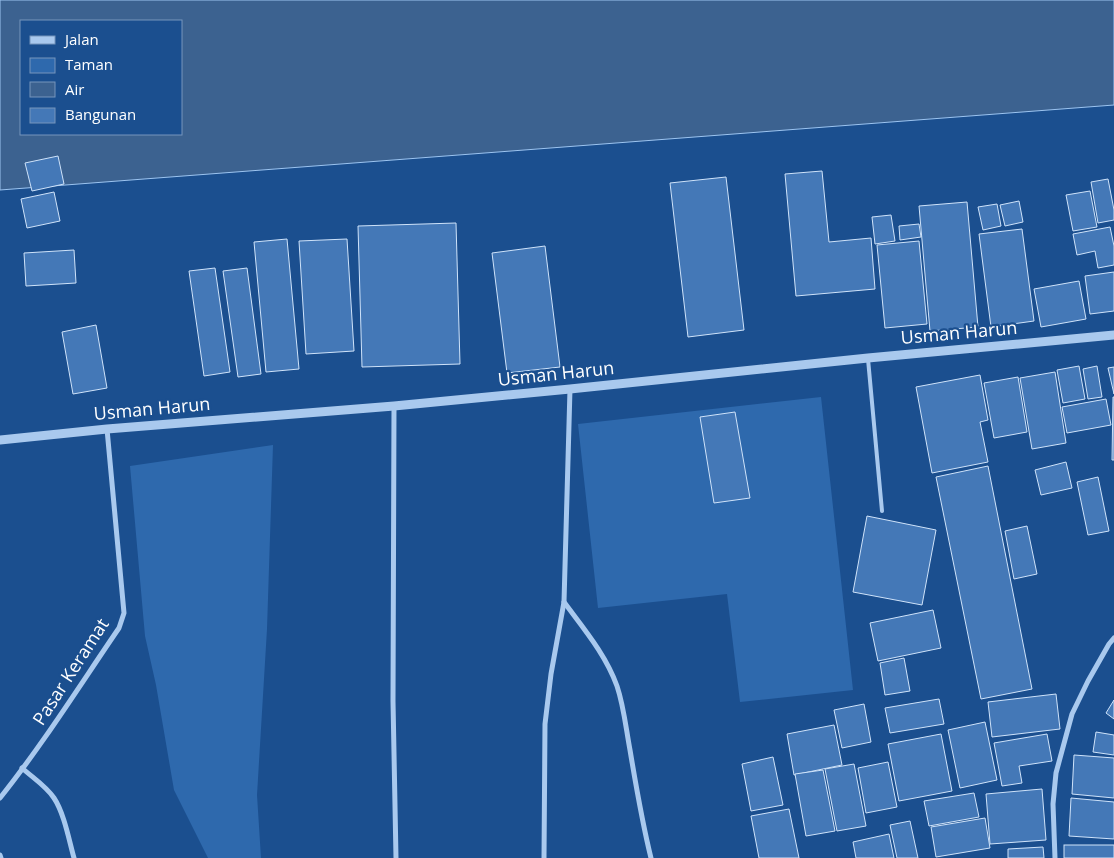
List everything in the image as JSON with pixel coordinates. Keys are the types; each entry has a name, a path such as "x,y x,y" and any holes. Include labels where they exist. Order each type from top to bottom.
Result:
{"street":[{"name":"Usman Harun","path":"0,440 107,429 394,406 1114,335"},
{"path":"544,858 545,724 548,694 564,602 570,389"},
{"path":"394,406 393,701 396,858"},
{"name":"Pasar Keramat","path":"0,798 119,628 124,613 107,429"},
{"path":"564,602 598,648 617,686 639,805 652,858"},
{"path":"1055,858 1053,804 1056,773 1072,714 1088,681 1114,638"},
{"path":"22,768 48,790 55,799 74,858"}],"lane":[{"path":"868,358 882,511"}],"green space":[{"path":"821,397 853,690 740,702 727,594 598,608 578,424"},
{"path":"273,445 267,629 257,795 261,858 208,858 174,790 156,685 145,636 130,466"}],"water":[{"path":"0,0 1114,0 1114,105 0,190"}],"building":[{"path":"58,156 64,184 32,191 25,163"},
{"path":"822,171 829,242 871,238 875,289 796,296 785,174"},
{"path":"726,177 744,330 688,337 670,183"},
{"path":"1108,179 1114,220 1098,223 1091,182"},
{"path":"1090,191 1097,227 1073,231 1066,195"},
{"path":"54,192 60,221 27,228 21,199"},
{"path":"1019,201 1023,222 1005,226 1000,205"},
{"path":"967,202 978,327 930,331 919,206"},
{"path":"997,204 1001,226 983,230 978,207"},
{"path":"891,215 895,241 875,244 872,217"},
{"path":"456,223 460,364 362,367 358,226"},
{"path":"919,224 921,237 900,240 899,226"},
{"path":"1110,227 1114,246 1114,265 1098,268 1095,251 1077,255 1073,234"},
{"path":"1022,229 1034,321 991,327 979,234"},
{"path":"287,239 299,369 266,372 254,242"},
{"path":"347,239 354,351 306,354 299,241"},
{"path":"919,241 927,324 885,328 877,245"},
{"path":"545,246 560,367 507,373 492,253"},
{"path":"74,250 76,283 26,286 24,253"},
{"path":"215,268 230,372 204,376 189,271"},
{"path":"247,268 261,374 238,377 223,271"},
{"path":"1114,272 1114,311 1090,314 1085,276"},
{"path":"1079,281 1086,319 1041,327 1034,289"},
{"path":"96,325 107,388 73,394 62,332"},
{"path":"1079,366 1085,399 1063,403 1057,370"},
{"path":"1097,366 1102,397 1088,399 1083,369"},
{"path":"1114,367 1114,394 1108,368"},
{"path":"1055,372 1066,443 1032,449 1020,378"},
{"path":"980,375 988,420 980,422 988,462 932,473 916,387"},
{"path":"1018,377 1027,432 994,438 984,383"},
{"path":"1113,397 1114,460 1112,460"},
{"path":"1106,399 1111,425 1067,433 1062,407"},
{"path":"735,412 750,498 714,503 700,417"},
{"path":"1066,462 1072,488 1041,495 1035,470"},
{"path":"988,466 1032,689 981,699 936,477"},
{"path":"1098,477 1109,531 1088,535 1077,482"},
{"path":"867,516 936,530 922,605 853,592"},
{"path":"1027,526 1037,574 1014,579 1005,531"},
{"path":"933,610 941,648 878,661 870,623"},
{"path":"904,658 910,691 885,695 880,663"},
{"path":"1056,694 1060,729 992,737 988,702"},
{"path":"939,699 944,724 890,733 885,708"},
{"path":"1114,700 1114,719 1106,713"},
{"path":"864,704 871,742 842,748 834,710"},
{"path":"985,722 997,780 960,788 948,730"},
{"path":"834,725 842,765 794,775 787,734"},
{"path":"1096,732 1114,735 1114,755 1093,752"},
{"path":"941,734 952,791 899,801 888,744"},
{"path":"1047,734 1052,761 1019,766 1022,783 1002,786 994,743"},
{"path":"1074,755 1114,758 1114,798 1072,794"},
{"path":"773,757 783,805 751,811 742,764"},
{"path":"888,762 897,807 866,813 858,768"},
{"path":"854,764 866,826 837,831 825,769"},
{"path":"823,770 835,831 806,836 795,774"},
{"path":"1042,789 1046,840 990,844 986,794"},
{"path":"974,793 979,817 929,826 924,801"},
{"path":"1071,798 1114,802 1114,839 1069,836"},
{"path":"789,809 799,858 759,858 751,816"},
{"path":"985,818 990,848 936,857 931,827"},
{"path":"910,821 918,858 897,858 890,825"},
{"path":"889,834 894,858 856,858 853,842"},
{"path":"1064,845 1114,845 1114,858 1064,858"},
{"path":"1043,847 1044,858 1008,858 1008,849"}]}
